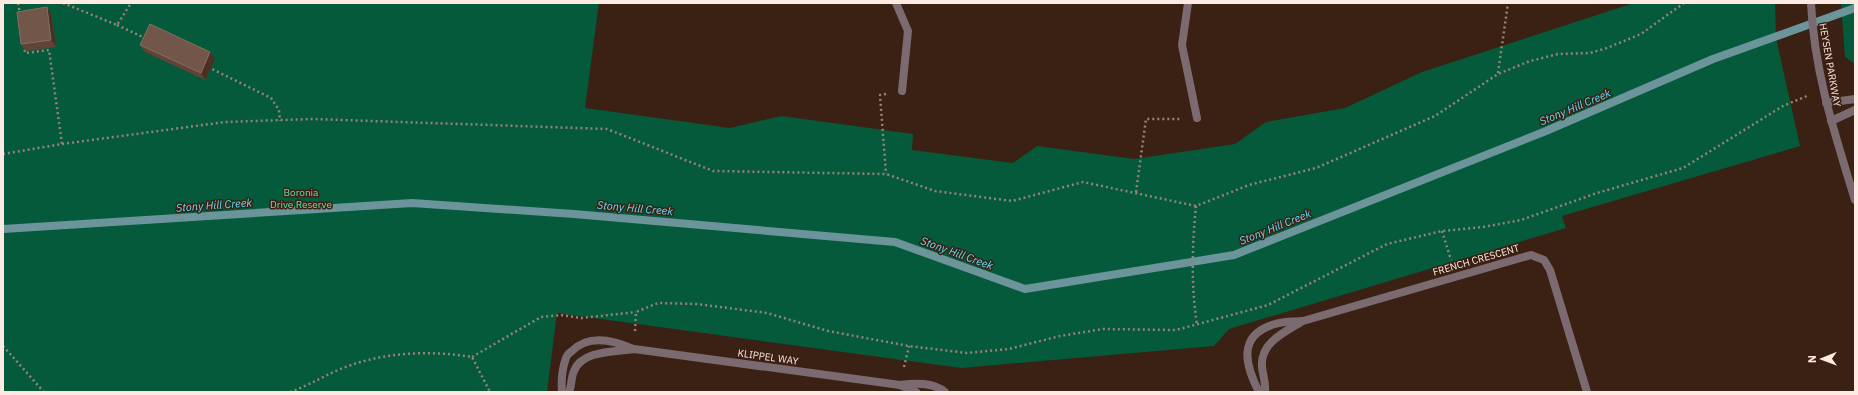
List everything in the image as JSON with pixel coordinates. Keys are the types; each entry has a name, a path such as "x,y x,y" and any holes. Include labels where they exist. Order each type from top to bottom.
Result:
{"street":[{"path":"896,3 908,32 902,91"},
{"path":"1188,3 1182,45 1197,118"},
{"name":"HEYSEN PARKWAY","path":"1811,3 1812,21 1822,90 1855,200"},
{"path":"1826,103 1855,99"},
{"path":"1831,121 1855,110"},
{"name":"FRENCH CRESCENT","path":"1259,392 1249,373 1247,351 1251,339 1258,331 1276,324 1303,321 1531,255 1544,260 1550,270 1586,392"},
{"name":"FRENCH CRESCENT","path":"1265,392 1262,366 1263,353 1268,344 1303,321"},
{"name":"KLIPPEL WAY","path":"562,392 561,376 566,356 578,344 596,339 618,342 634,349"},
{"name":"KLIPPEL WAY","path":"569,392 574,369 586,358 597,353 634,349 900,386 916,392"},
{"name":"KLIPPEL WAY","path":"900,386 917,382 940,388 946,392"}],"path":[{"path":"18,3 19,17"},
{"path":"63,3 150,41"},
{"path":"117,26 131,3"},
{"path":"1498,74 1508,3"},
{"path":"3,154 204,124 313,119 607,129 713,171 886,174 935,191 1012,201 1083,182 1136,192 1168,201 1196,206 1249,185 1316,168 1435,116 1498,74 1530,61 1558,54 1590,53 1607,48 1641,34 1684,3"},
{"path":"22,39 25,53 49,50 62,144"},
{"path":"204,65 271,98 279,110 280,121"},
{"path":"290,392 343,368 383,356 418,354 472,357 541,317 562,316 582,318 636,312 658,303 697,304 767,313 828,331 909,346 967,352 1009,349 1060,336 1103,329 1176,330 1268,305 1387,244 1442,231 1483,227 1521,220 1597,193 1682,168 1783,106 1822,90"},
{"path":"886,174 880,95 902,91"},
{"path":"1136,192 1146,119 1197,118"},
{"path":"1196,206 1193,239 1193,299 1197,325"},
{"path":"1442,231 1456,277"},
{"path":"634,349 636,312"},
{"path":"3,346 44,392"},
{"path":"472,357 490,392"}],"green space":[{"name":"Boronia Drive Reserve","path":"3,3 599,3 585,108 730,128 781,116 913,134 912,150 1013,163 1037,146 1134,159 1235,144 1266,122 1345,108 1422,72 1634,3 1775,3 1776,38 1800,146 1562,216 1566,228 1229,329 1214,346 961,368 557,313 547,392 3,392"},
{"path":"1841,3 1855,3 1855,64 1845,57"}],"building":[{"path":"47,7 51,40 21,44 17,12"},
{"path":"150,24 210,52 201,73 140,45"}],"waterway":[{"name":"Stony Hill Creek","path":"3,229 412,203 574,214 895,242 1025,289 1234,255 1546,131 1713,59 1855,8"}]}
